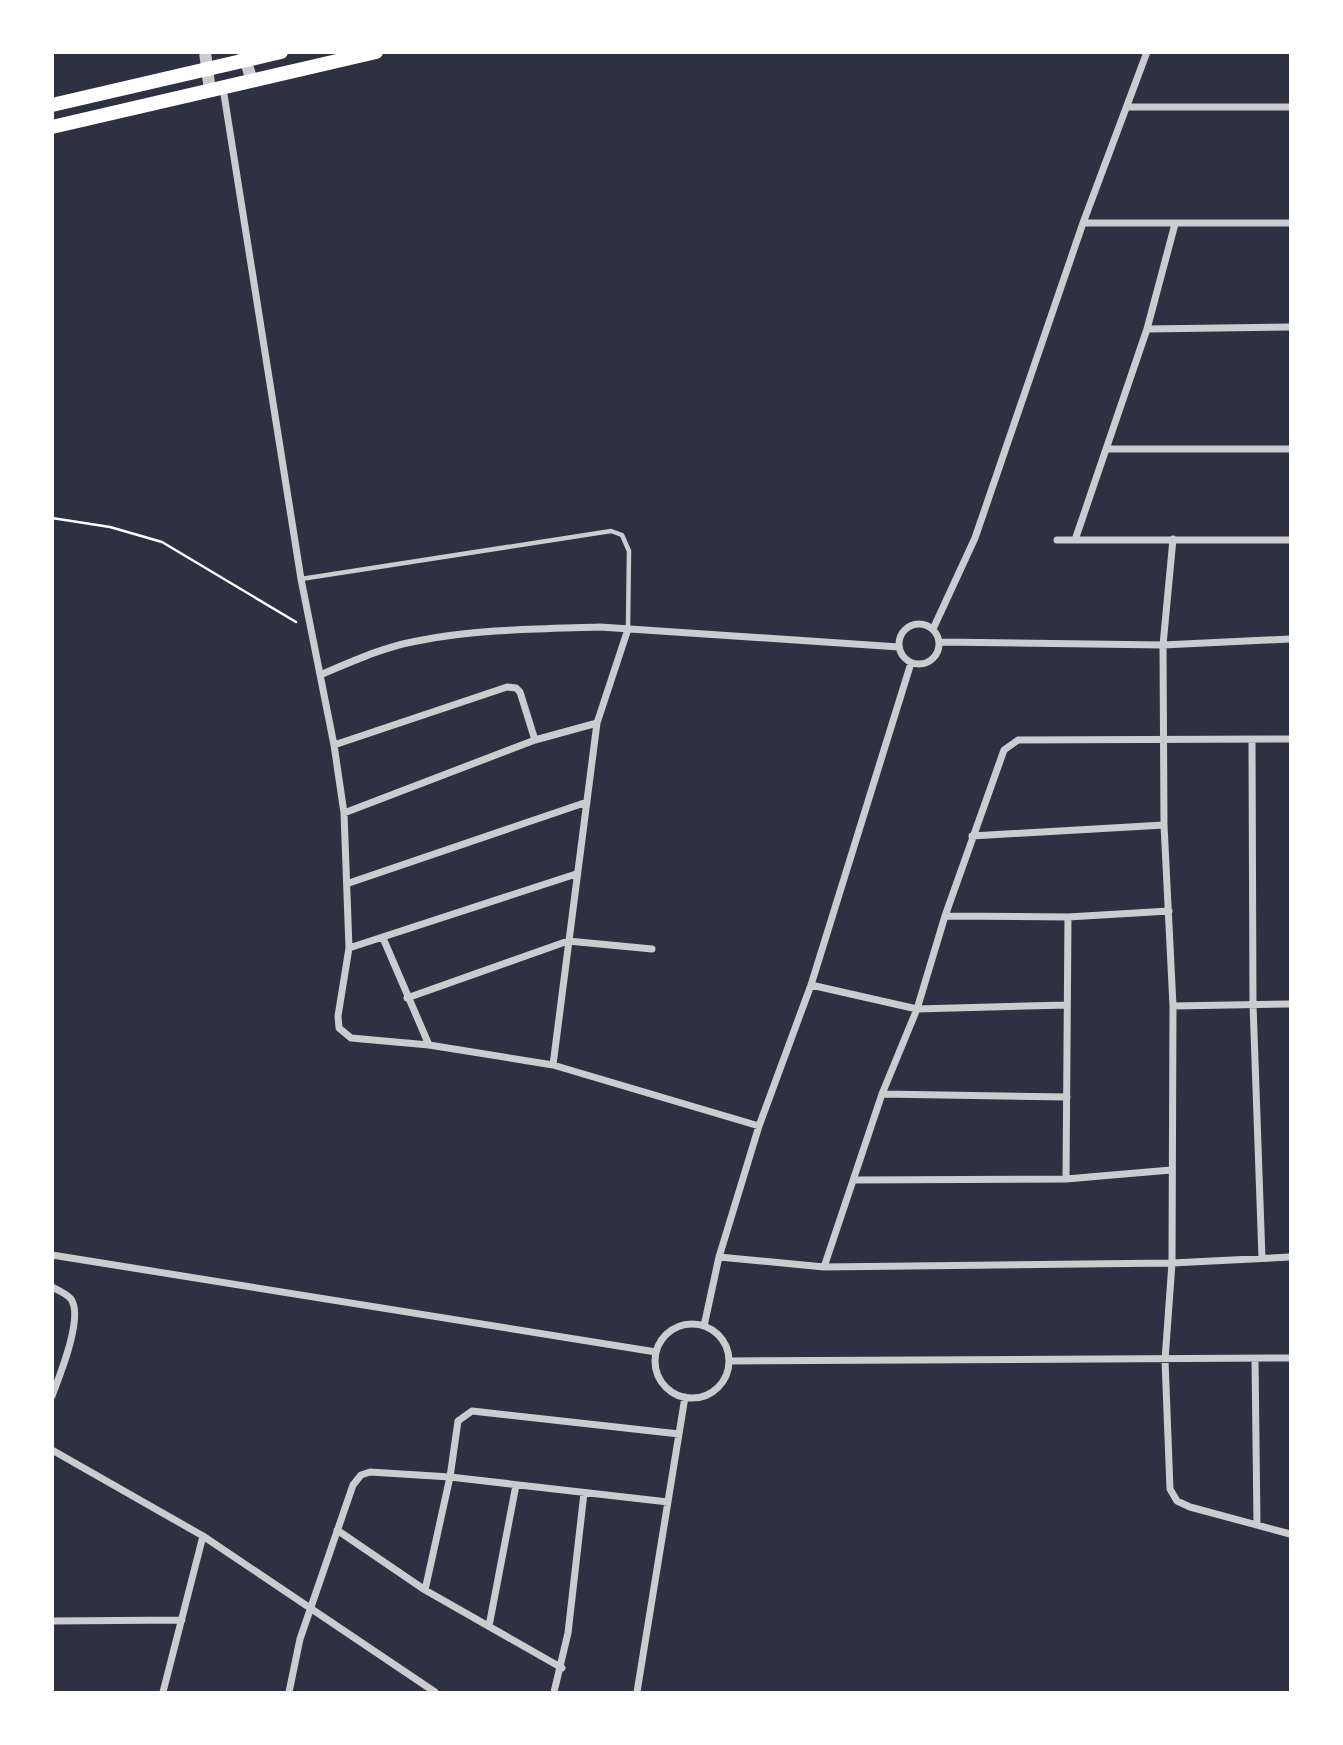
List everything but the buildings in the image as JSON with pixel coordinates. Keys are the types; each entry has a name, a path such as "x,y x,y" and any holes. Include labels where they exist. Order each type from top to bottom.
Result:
{"main road":[{"path":"52,105 207,69 245,56 281,52"},
{"path":"52,127 376,52"}],"street":[{"path":"205,52 207,69 216,89 344,813 349,883 349,948 338,1016 339,1028 351,1038 429,1045 553,1065 759,1126"},
{"path":"933,629 975,538 1083,223 1129,107 1147,52"},
{"path":"245,56 252,81"},
{"path":"1129,107 1290,107"},
{"path":"1083,223 1290,223"},
{"path":"1075,540 1147,329 1175,224"},
{"path":"1147,329 1290,327"},
{"path":"1106,449 1290,449"},
{"path":"1057,540 1290,540"},
{"path":"1173,540 1163,645 1164,825 1172,1006 1171,1263 1166,1360 1170,1489 1177,1501 1290,1534"},
{"path":"920,624 933,629 940,642 932,661 911,663 905,659 899,647 907,628 920,624"},
{"path":"320,675 388,648 466,633 628,629 899,647"},
{"path":"553,1065 597,723 628,629"},
{"path":"940,642 1163,645 1290,639"},
{"path":"704,1326 719,1257 759,1126 811,985 911,663"},
{"path":"334,745 507,687 516,688 520,692 536,740"},
{"path":"344,813 536,740 597,723"},
{"path":"824,1267 882,1094 917,1009 945,916 1004,750 1012,742 1290,739"},
{"path":"1252,740 1253,1004 1262,1258"},
{"path":"349,883 587,802"},
{"path":"972,836 1164,825"},
{"path":"349,948 576,874"},
{"path":"945,916 1068,917 1168,911"},
{"path":"1066,1179 1068,917"},
{"path":"383,938 429,1045"},
{"path":"407,998 568,941 652,949"},
{"path":"811,985 917,1009 1067,1004"},
{"path":"1172,1006 1290,1004"},
{"path":"882,1094 1067,1097"},
{"path":"855,1180 1066,1179 1171,1170"},
{"path":"52,1255 656,1352"},
{"path":"719,1257 824,1267 1171,1263 1290,1257"},
{"path":"52,1287 70,1298 73,1305 70,1345 52,1396"},
{"path":"679,1326 704,1326 722,1339 729,1361 723,1381 715,1390 696,1398 685,1397 664,1386 655,1364 656,1352 660,1341 679,1326"},
{"path":"729,1361 1290,1358"},
{"path":"1255,1359 1256,1525"},
{"path":"637,1692 685,1397"},
{"path":"425,1590 450,1478 457,1421 472,1411 679,1434"},
{"path":"52,1450 203,1536 426,1690 435,1692"},
{"path":"289,1692 310,1608 353,1485 360,1475 370,1472 450,1478 668,1502"},
{"path":"489,1626 516,1485"},
{"path":"554,1692 562,1668 584,1493"},
{"path":"337,1530 425,1590 562,1668"},
{"path":"163,1692 203,1536"},
{"path":"52,1621 182,1620"}],"lane":[{"path":"301,579 611,531 622,535 629,551 628,629"}],"path":[{"path":"52,518 110,527 162,542 311,631"}]}
